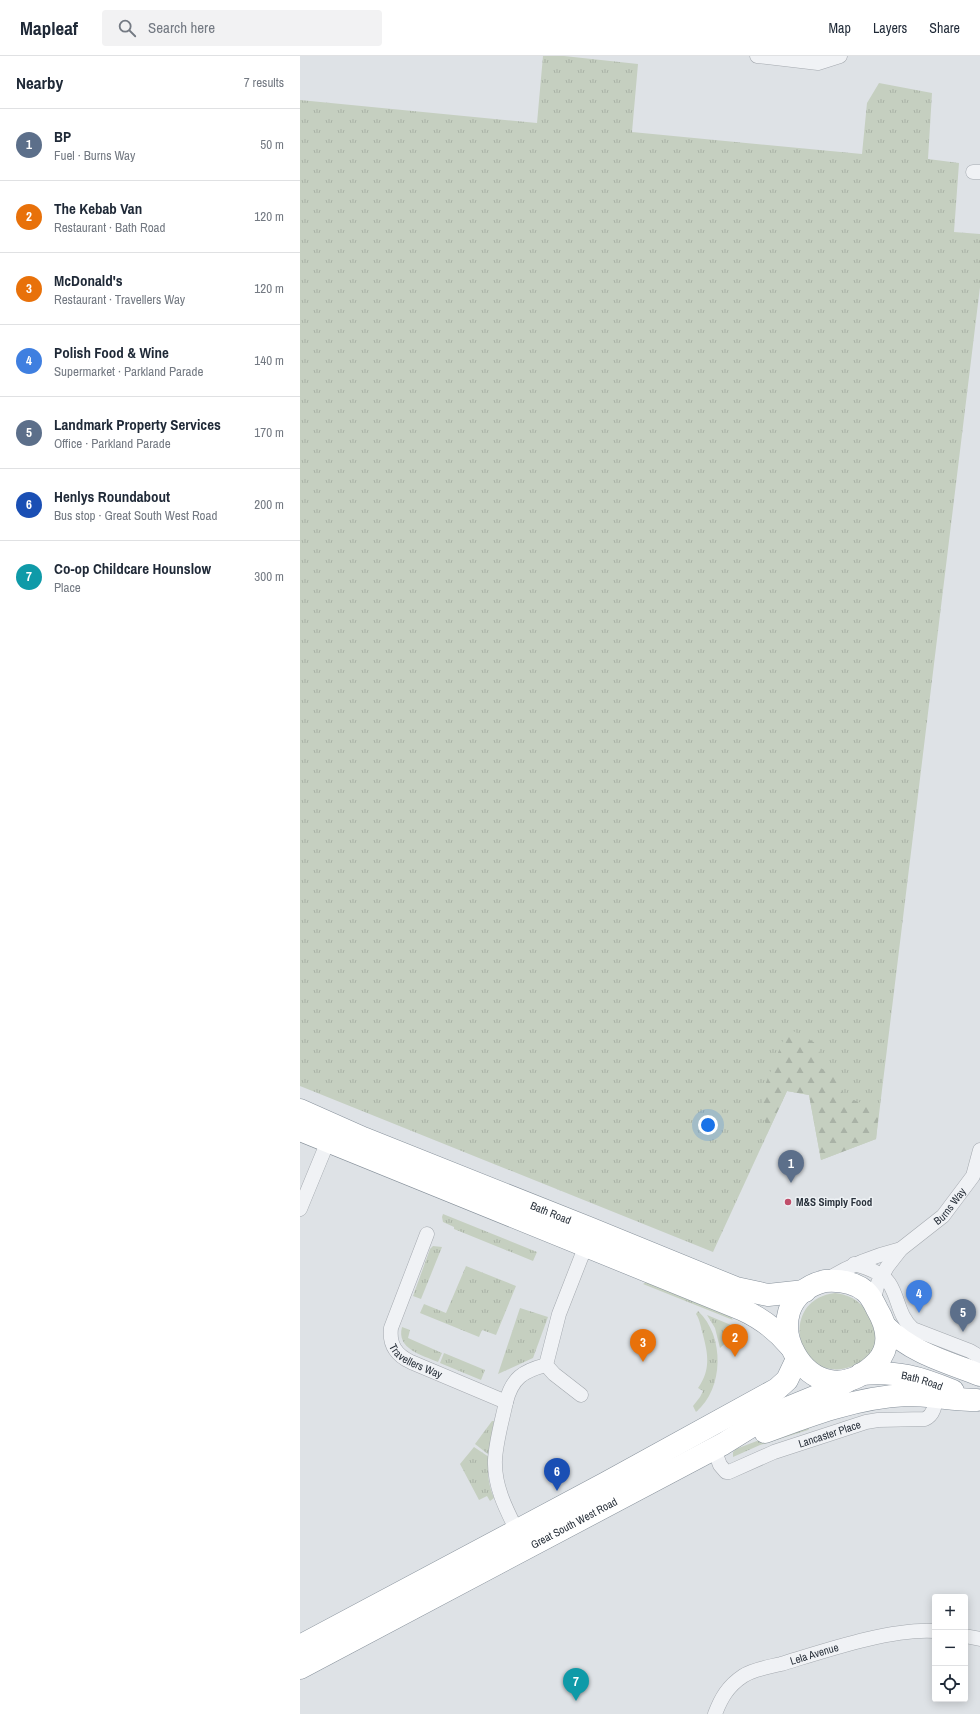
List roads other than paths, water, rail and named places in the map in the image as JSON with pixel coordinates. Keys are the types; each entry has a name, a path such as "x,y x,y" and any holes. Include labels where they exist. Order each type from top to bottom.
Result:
{"highway":[{"name":"Bath Road","path":"300,1110 363,1138 736,1288 768,1295 805,1291"},
{"name":"Bath Road","path":"300,1130 758,1316 776,1330 793,1353"},
{"path":"886,1327 887,1340 883,1352 875,1363 855,1377 836,1381 818,1377 806,1370 793,1353 787,1327 789,1312 794,1302 805,1291 825,1281 842,1281 865,1291 874,1302 886,1327 897,1338 917,1350 980,1375"},
{"name":"Great South West Road","path":"300,1646 517,1531 780,1387 787,1380 793,1353"},
{"name":"Bath Road","path":"855,1377 877,1373 905,1374 936,1391 978,1400"},
{"name":"Great South West Road","path":"300,1668 718,1447 768,1416 834,1389 855,1377"},
{"path":"718,1447 843,1405 893,1396 916,1395 936,1391"}],"street":[{"path":"757,56 818,63 840,56"},
{"path":"300,1209 328,1141"},
{"name":"Burns Way","path":"874,1302 875,1291 885,1279 886,1267 901,1249 943,1216 973,1176 980,1150"},
{"name":"Travellers Way","path":"427,1234 392,1328 392,1345 398,1354 404,1358 506,1402"},
{"path":"546,1365 559,1314 586,1245"},
{"name":"Burns Way","path":"825,1281 854,1264 876,1255 901,1249"},
{"path":"854,1264 863,1266 885,1279 906,1323 913,1329 970,1351 980,1357"},
{"path":"517,1531 503,1502 496,1475 495,1460 509,1389 516,1380 532,1369 546,1365"},
{"path":"546,1365 554,1374 581,1395"},
{"name":"Lela Avenue","path":"715,1714 721,1698 726,1690 744,1675 893,1634 932,1631"},
{"path":"968,1637 980,1639"}],"place":[{"name":"BP","path":"791,1183"},
{"name":"M&S Simply Food","path":"788,1202"},
{"name":"Polish Food & Wine","path":"919,1313"},
{"name":"Landmark Property Services","path":"963,1332"},
{"name":"The Kebab Van","path":"735,1357"},
{"name":"McDonald's","path":"643,1362"},
{"name":"Henlys Roundabout","path":"557,1491"},
{"name":"Co-op Childcare Hounslow","path":"576,1701"}]}
